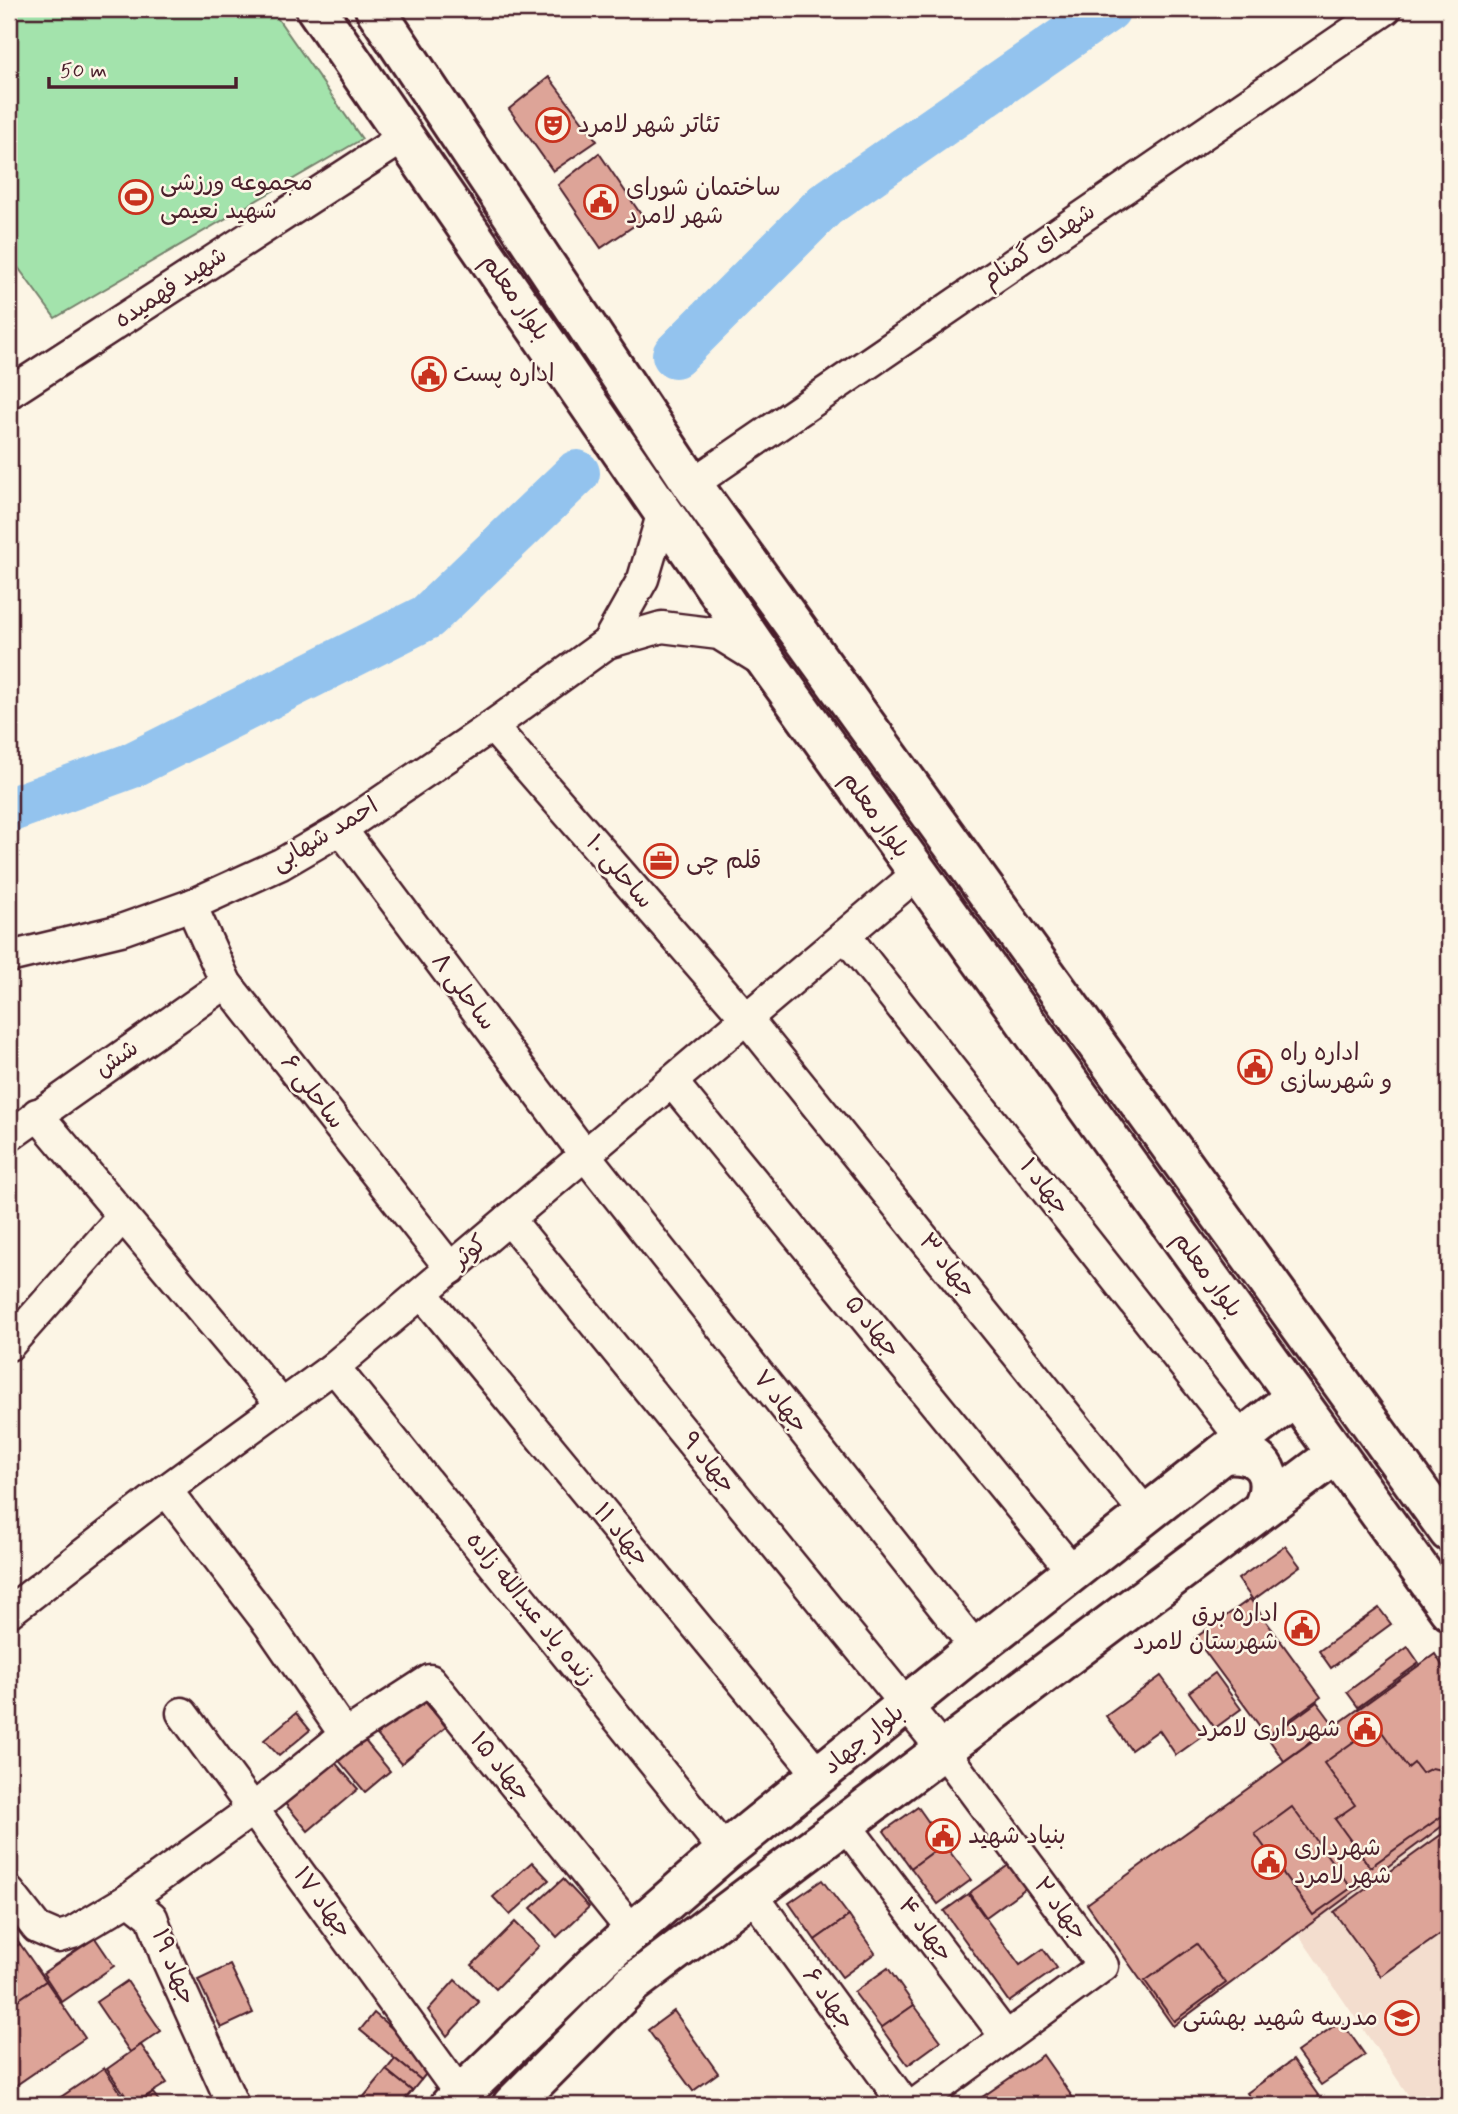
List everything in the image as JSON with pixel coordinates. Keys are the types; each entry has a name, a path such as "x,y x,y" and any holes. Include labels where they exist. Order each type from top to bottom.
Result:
{"street":[{"name":"بلوار معلم","path":"316,9 768,664 1449,1610"},
{"name":"بلوار معلم","path":"374,9 692,484 1444,1515"},
{"name":"شهدای گمنام","path":"692,484 1386,9"},
{"name":"شهید فهمیده","path":"9,393 404,137"},
{"name":"احمد شهابی","path":"607,643 643,579 663,512"},
{"name":"احمد شهابی","path":"9,957 121,930 191,905 281,864 341,829 492,726 607,643 662,627 719,634 768,664"},
{"name":"ساحلی ۱۰","path":"492,726 747,1019"},
{"name":"ساحلی ۸","path":"341,829 585,1155"},
{"name":"کوثر","path":"9,1612 166,1490 334,1367 917,874"},
{"name":"ساحلی ۶","path":"191,905 226,983 451,1269"},
{"name":"جهاد ۱","path":"845,935 1232,1447"},
{"name":"شش","path":"9,1136 226,983"},
{"name":"جهاد ۳","path":"747,1019 1146,1514"},
{"path":"1070,1086 1108,1057"},
{"name":"جهاد ۵","path":"672,1082 1073,1572"},
{"path":"37,1114 282,1405"},
{"name":"جهاد ۷","path":"585,1155 976,1648"},
{"path":"9,1345 123,1216"},
{"name":"جهاد ۹","path":"509,1219 943,1750"},
{"name":"جهاد ۱۱","path":"422,1293 820,1776"},
{"name":"زنده یاد عبدالله زاده","path":"334,1367 725,1852"},
{"name":"بلوار جهاد","path":"455,2099 633,1932 725,1852 976,1648 1295,1397"},
{"path":"1232,1447 1257,1460 1268,1474 1270,1492 1263,1508"},
{"path":"512,2105 632,1984 1336,1454"},
{"path":"9,1892 37,1928 58,1937 72,1933 129,1899 253,1809 345,1735 268,1623 166,1490"},
{"name":"جهاد ۱۵","path":"345,1735 430,1680 633,1932"},
{"name":"جهاد ۱۷","path":"182,1713 253,1809 455,2099"},
{"name":"جهاد ۲","path":"943,1750 1103,1966 1006,2037"},
{"name":"جهاد ۴","path":"845,1823 1006,2037"},
{"name":"جهاد ۶","path":"751,1893 905,2105"},
{"name":"جهاد ۱۹","path":"129,1899 152,1917 166,1957 233,2105"},
{"path":"914,2105 1006,2037"}],"shaded area":[{"name":"مدرسه شهید بهشتی","path":"1449,1820 1449,2105 1415,2105 1296,1931"}],"green space":[{"name":"مجموعه ورزشی شهید نعیمی","path":"9,9 271,9 362,139 55,318 9,255"}],"building":[{"name":"تئاتر شهر لامرد","path":"549,77 597,141 553,171 509,109"},
{"name":"ساختمان شورای شهر لامرد","path":"599,153 644,219 601,248 558,185"},
{"path":"1285,1546 1300,1566 1253,1600 1238,1579"},
{"path":"1250,1599 1321,1697 1267,1736 1195,1638"},
{"path":"1379,1608 1391,1624 1331,1668 1319,1651"},
{"path":"1408,1647 1419,1663 1358,1707 1347,1692"},
{"name":"شهرداری شهر لامرد","path":"1435,1654 1449,1676 1449,1821 1173,2026 1087,1904"},
{"path":"1215,1673 1241,1709 1215,1728 1189,1692"},
{"path":"1161,1676 1204,1735 1176,1755 1159,1730 1131,1750 1106,1716"},
{"path":"417,1692 446,1727 401,1764 372,1729"},
{"path":"1317,1702 1334,1725 1284,1761 1268,1738"},
{"path":"296,1713 310,1730 279,1756 264,1740"},
{"path":"1377,1725 1408,1768 1414,1763 1422,1773 1432,1768 1445,1771 1449,1778 1449,1790 1440,1800 1449,1811 1370,1867 1335,1819 1355,1805 1324,1763"},
{"path":"361,1736 390,1771 365,1792 336,1757"},
{"path":"332,1759 358,1789 308,1831 282,1800"},
{"path":"918,1807 944,1844 911,1868 884,1831"},
{"path":"1292,1807 1351,1888 1313,1915 1255,1834"},
{"path":"1449,1829 1449,1928 1381,1976 1334,1912"},
{"path":"944,1844 971,1880 938,1904 911,1868"},
{"path":"532,1862 549,1880 510,1915 493,1897"},
{"path":"1013,1862 1030,1885 986,1917 969,1893"},
{"path":"563,1879 589,1907 557,1937 531,1908"},
{"path":"822,1880 849,1916 815,1940 789,1903"},
{"path":"968,1894 1020,1965 1043,1949 1057,1968 1009,2002 944,1911"},
{"path":"849,1916 875,1953 842,1977 815,1940"},
{"path":"515,1922 539,1946 496,1989 472,1965"},
{"path":"9,1927 20,1944 9,1951"},
{"path":"95,1938 114,1966 62,2002 43,1973"},
{"path":"20,1944 46,1981 9,2006 9,1951"},
{"path":"1197,1944 1226,1983 1174,2021 1145,1981"},
{"path":"230,1965 253,2013 221,2028 198,1980"},
{"path":"888,1968 914,2005 881,2028 854,1992"},
{"path":"455,1980 479,2002 447,2036 428,2010"},
{"path":"46,1981 85,2038 9,2090 9,2006"},
{"path":"127,1981 161,2031 130,2052 96,2002"},
{"path":"914,2005 941,2041 908,2065 881,2028"},
{"path":"674,2011 718,2073 693,2091 648,2030"},
{"path":"374,2013 434,2064 421,2080 360,2030"},
{"path":"1341,2021 1365,2055 1321,2085 1297,2052"},
{"path":"141,2045 167,2083 132,2105 107,2069"},
{"path":"1043,2055 1078,2105 982,2105 978,2100"},
{"path":"395,2059 421,2080 412,2091 386,2070"},
{"path":"1293,2060 1325,2105 1256,2105 1247,2093"},
{"path":"104,2068 129,2105 49,2105"},
{"path":"386,2070 412,2091 400,2105 357,2105"},
{"path":"153,2093 162,2105 135,2105"}],"waterway":[{"path":"675,355 825,205 1108,9"},
{"path":"9,810 130,766 427,617 577,473"}],"place":[{"name":"تئاتر شهر لامرد","path":"553,125"},
{"name":"مجموعه ورزشی شهید نعیمی","path":"136,197"},
{"name":"ساختمان شورای شهر لامرد","path":"601,202"},
{"name":"اداره پست","path":"429,374"},
{"name":"قلم چی","path":"661,861"},
{"name":"اداره راه و شهرسازی","path":"1255,1067"},
{"name":"اداره برق شهرستان لامرد","path":"1302,1628"},
{"name":"شهرداری لامرد","path":"1365,1729"},
{"name":"بنیاد شهید","path":"943,1836"},
{"name":"شهرداری شهر لامرد","path":"1269,1862"},
{"name":"مدرسه شهید بهشتی","path":"1402,2018"}]}
